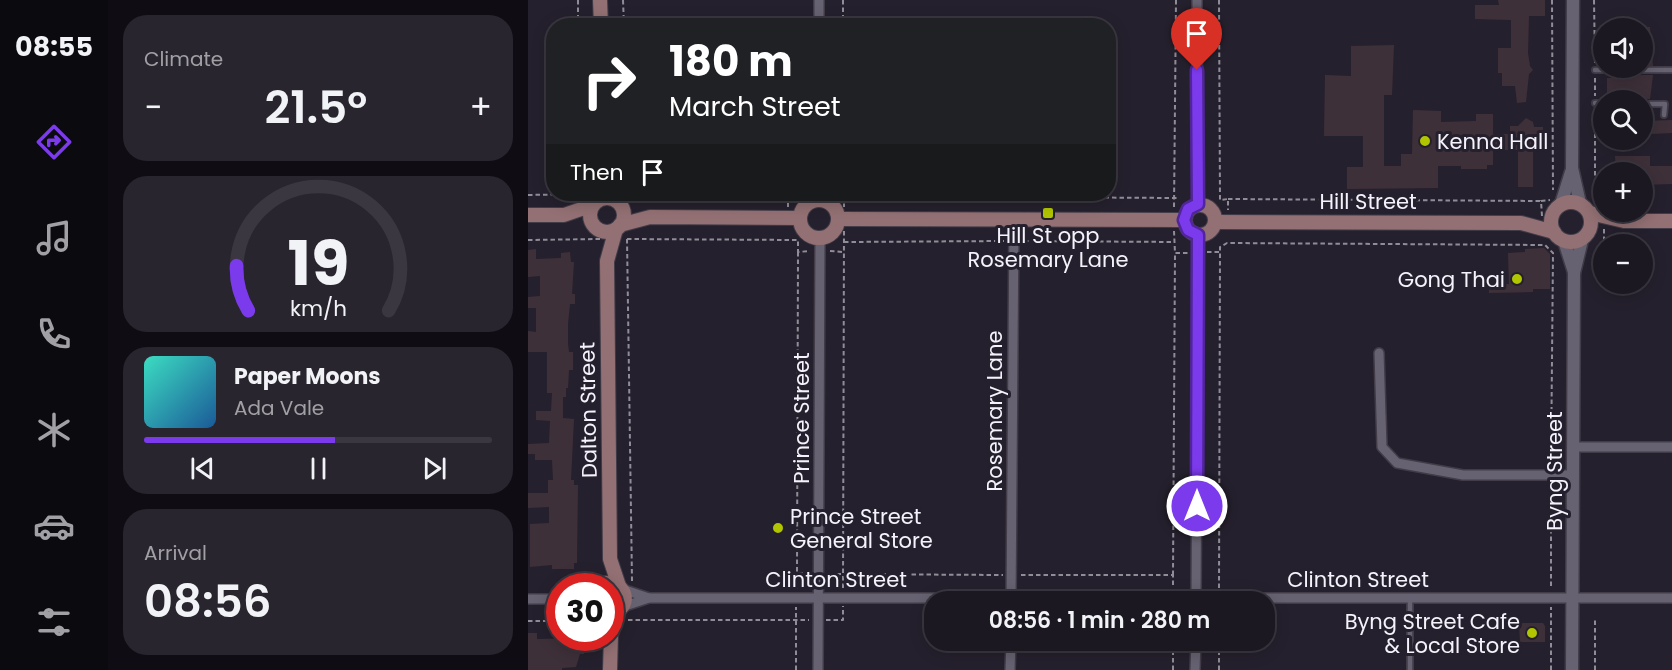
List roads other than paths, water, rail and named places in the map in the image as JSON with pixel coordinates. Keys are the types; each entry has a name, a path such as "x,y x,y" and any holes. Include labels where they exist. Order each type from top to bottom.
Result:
{"main road":[{"path":"600,0 601,18"},
{"path":"564,215 591,201"},
{"path":"596,201 590,214 610,232"},
{"path":"610,232 623,216 621,201"},
{"path":"626,201 650,217"},
{"path":"813,201 806,205 800,218 805,232 820,238 833,232 841,219"},
{"path":"825,201 841,219"},
{"path":"1593,211 1567,202 1557,209 1551,226 1559,237 1576,242 1586,235 1621,222"},
{"path":"841,219 1179,220 1188,230 1198,235 1209,232 1221,221 1209,207 1198,204 1188,209 1179,220"},
{"path":"1585,208 1592,225 1586,235"},
{"name":"Hill Street","path":"1521,223 1557,209"},
{"path":"528,215 564,215 610,232 650,217 800,218"},
{"path":"1653,220 1672,220"},
{"name":"Hill Street","path":"1221,221 1521,223 1559,237"},
{"name":"Dalton Street","path":"605,573 610,559 607,261 610,232"},
{"name":"Dalton Street","path":"610,559 625,589 624,603"},
{"path":"610,651 610,670"}],"street":[{"path":"819,0 819,18"},
{"path":"1197,0 1198,204"},
{"path":"1573,0 1572,168 1585,208"},
{"path":"1557,209 1572,168"},
{"name":"Rosemary Lane","path":"1011,591 1014,220"},
{"path":"1196,591 1198,235"},
{"name":"Byng Street","path":"1572,670 1574,273 1586,235"},
{"name":"Byng Street","path":"1559,237 1574,273"},
{"name":"Prince Street","path":"819,670 820,238"},
{"path":"1379,353 1382,447 1397,464 1463,475 1573,475"},
{"path":"1573,447 1672,447"},
{"name":"Clinton Street","path":"625,589 649,598 924,598"},
{"name":"Clinton Street","path":"624,609 649,598"},
{"name":"Clinton Street","path":"1275,598 1672,598"},
{"path":"528,599 546,599"},
{"path":"1011,651 1011,670"},
{"path":"1196,651 1196,670"}],"lane":[{"path":"1653,70 1672,70"},
{"path":"1653,104 1665,104 1664,115"},
{"path":"1410,597 1410,670"}],"place":[{"name":"Kenna Hall","path":"1425,141"},
{"name":"Hill St opp Rosemary Lane","path":"1048,213"},
{"name":"Gong Thai","path":"1517,279"},
{"name":"Prince Street General Store","path":"778,528"},
{"name":"Byng Street Cafe & Local Store","path":"1532,633"}]}
